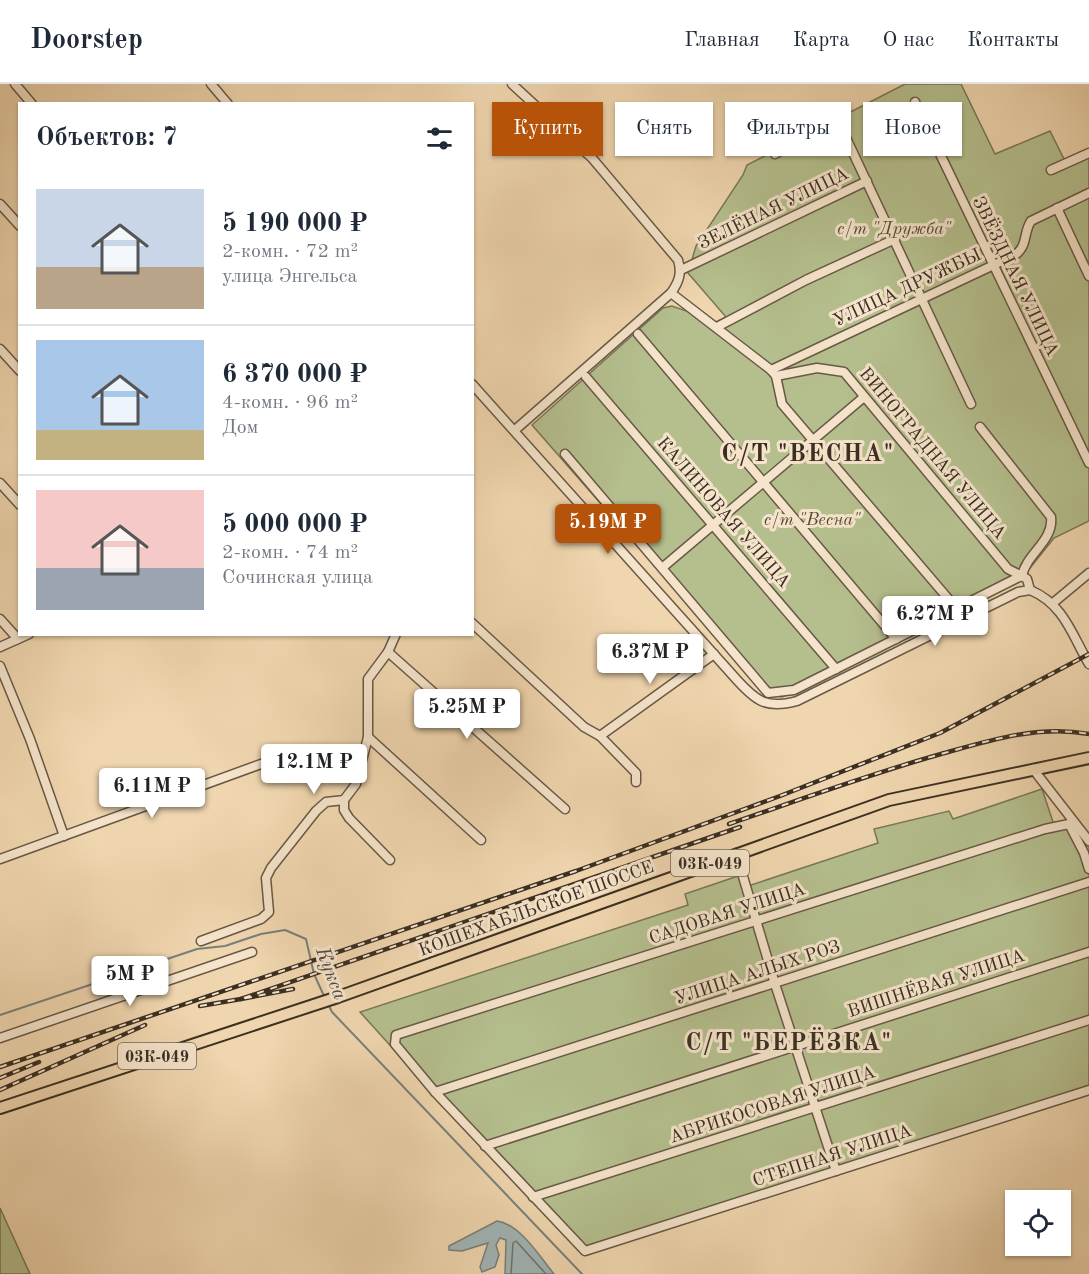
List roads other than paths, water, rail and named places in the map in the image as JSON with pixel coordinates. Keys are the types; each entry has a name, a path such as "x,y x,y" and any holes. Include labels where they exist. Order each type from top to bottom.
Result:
{"main road":[{"name":"КОШЕХАБЛЬСКОЕ ШОССЕ","path":"0,1108 315,1005 889,800 1089,758"}],"street":[{"path":"15,84 30,102"},
{"path":"211,84 226,102"},
{"path":"512,84 592,158 678,260 681,270 678,284 670,293 514,430"},
{"path":"851,148 971,404"},
{"path":"1051,170 1089,153"},
{"name":"ЗВЁЗДНАЯ УЛИЦА","path":"941,156 1089,462"},
{"name":"ЗЕЛЁНАЯ УЛИЦА","path":"681,270 867,181"},
{"name":"УЛИЦА ДРУЖБЫ","path":"774,373 784,363 1021,251 1026,228 1031,221 1089,193"},
{"path":"0,204 18,224"},
{"path":"1057,208 1089,276"},
{"path":"717,327 895,239"},
{"path":"670,293 774,373 782,404 957,609"},
{"path":"638,333 896,639"},
{"path":"0,350 18,369"},
{"name":"ВИНОГРАДНАЯ УЛИЦА","path":"774,373 811,369 833,369 844,372 1008,569 1022,576"},
{"name":"КАЛИНОВАЯ УЛИЦА","path":"586,377 836,669"},
{"path":"474,386 749,693 764,704 782,705 797,701 1018,592 1030,590 1053,603 1067,622 1089,664"},
{"path":"662,568 864,397"},
{"path":"981,428 1051,517 1052,525 1047,536 1024,566 1022,576"},
{"path":"565,454 768,693 794,690 1022,576"},
{"path":"0,483 18,503"},
{"path":"1053,603 1089,573"},
{"path":"1022,576 1027,579 1030,590"},
{"path":"0,619 18,639"},
{"path":"474,625 584,727 600,736 636,773 636,782"},
{"path":"0,646 25,636"},
{"path":"390,860 349,818 344,810 344,800 356,784 368,736 368,679 395,636"},
{"path":"387,652 565,809"},
{"path":"600,736 714,654"},
{"path":"0,666 30,738 64,836"},
{"path":"368,736 481,840"},
{"path":"0,858 294,752"},
{"path":"1033,769 1070,822 1089,841"},
{"path":"201,941 261,919 269,912 266,878 271,868 316,811 326,802 344,800"},
{"path":"1070,822 1089,869"},
{"name":"САДОВАЯ УЛИЦА","path":"435,1092 399,1050 395,1044 396,1035 1070,822"},
{"path":"736,853 755,922 836,1171"},
{"name":"УЛИЦА АЛЫХ РОЗ","path":"435,1092 1089,882"},
{"path":"0,1038 252,952"},
{"name":"ВИШНЁВАЯ УЛИЦА","path":"485,1146 1089,952"},
{"name":"АБРИКОСОВАЯ УЛИЦА","path":"533,1197 1089,1020"},
{"name":"СТЕПНАЯ УЛИЦА","path":"533,1197 585,1251 1089,1090"},
{"path":"435,1092 533,1197"}],"water":[{"path":"497,1221 514,1228 554,1274 505,1274 506,1240 500,1238 496,1245 499,1255 495,1267 482,1272 480,1267 488,1243 462,1251 449,1250 449,1246"}],"waterway":[{"name":"Кукса","path":"0,1015 197,949 225,946 261,934 285,930 306,939 314,974 324,996"},
{"name":"Кукса","path":"328,1004 332,1012 582,1274"}],"railway":[{"path":"0,1067 576,871 780,796 940,733 1089,654"},
{"path":"729,824 888,770 996,739 1051,731 1089,734"},
{"path":"293,989 241,999 740,827"},
{"path":"200,1006 241,999"},
{"path":"0,1090 145,1025"},
{"path":"0,1078 39,1062"}],"district":[{"name":"С/Т \"ВЕСНА\"","path":"808,453"},
{"name":"С/Т \"БЕРЁЗКА\"","path":"789,1042"}],"park label":[{"name":"с/т \"Дружба\"","path":"894,228"},
{"name":"с/т \"Весна\"","path":"812,519"}]}
